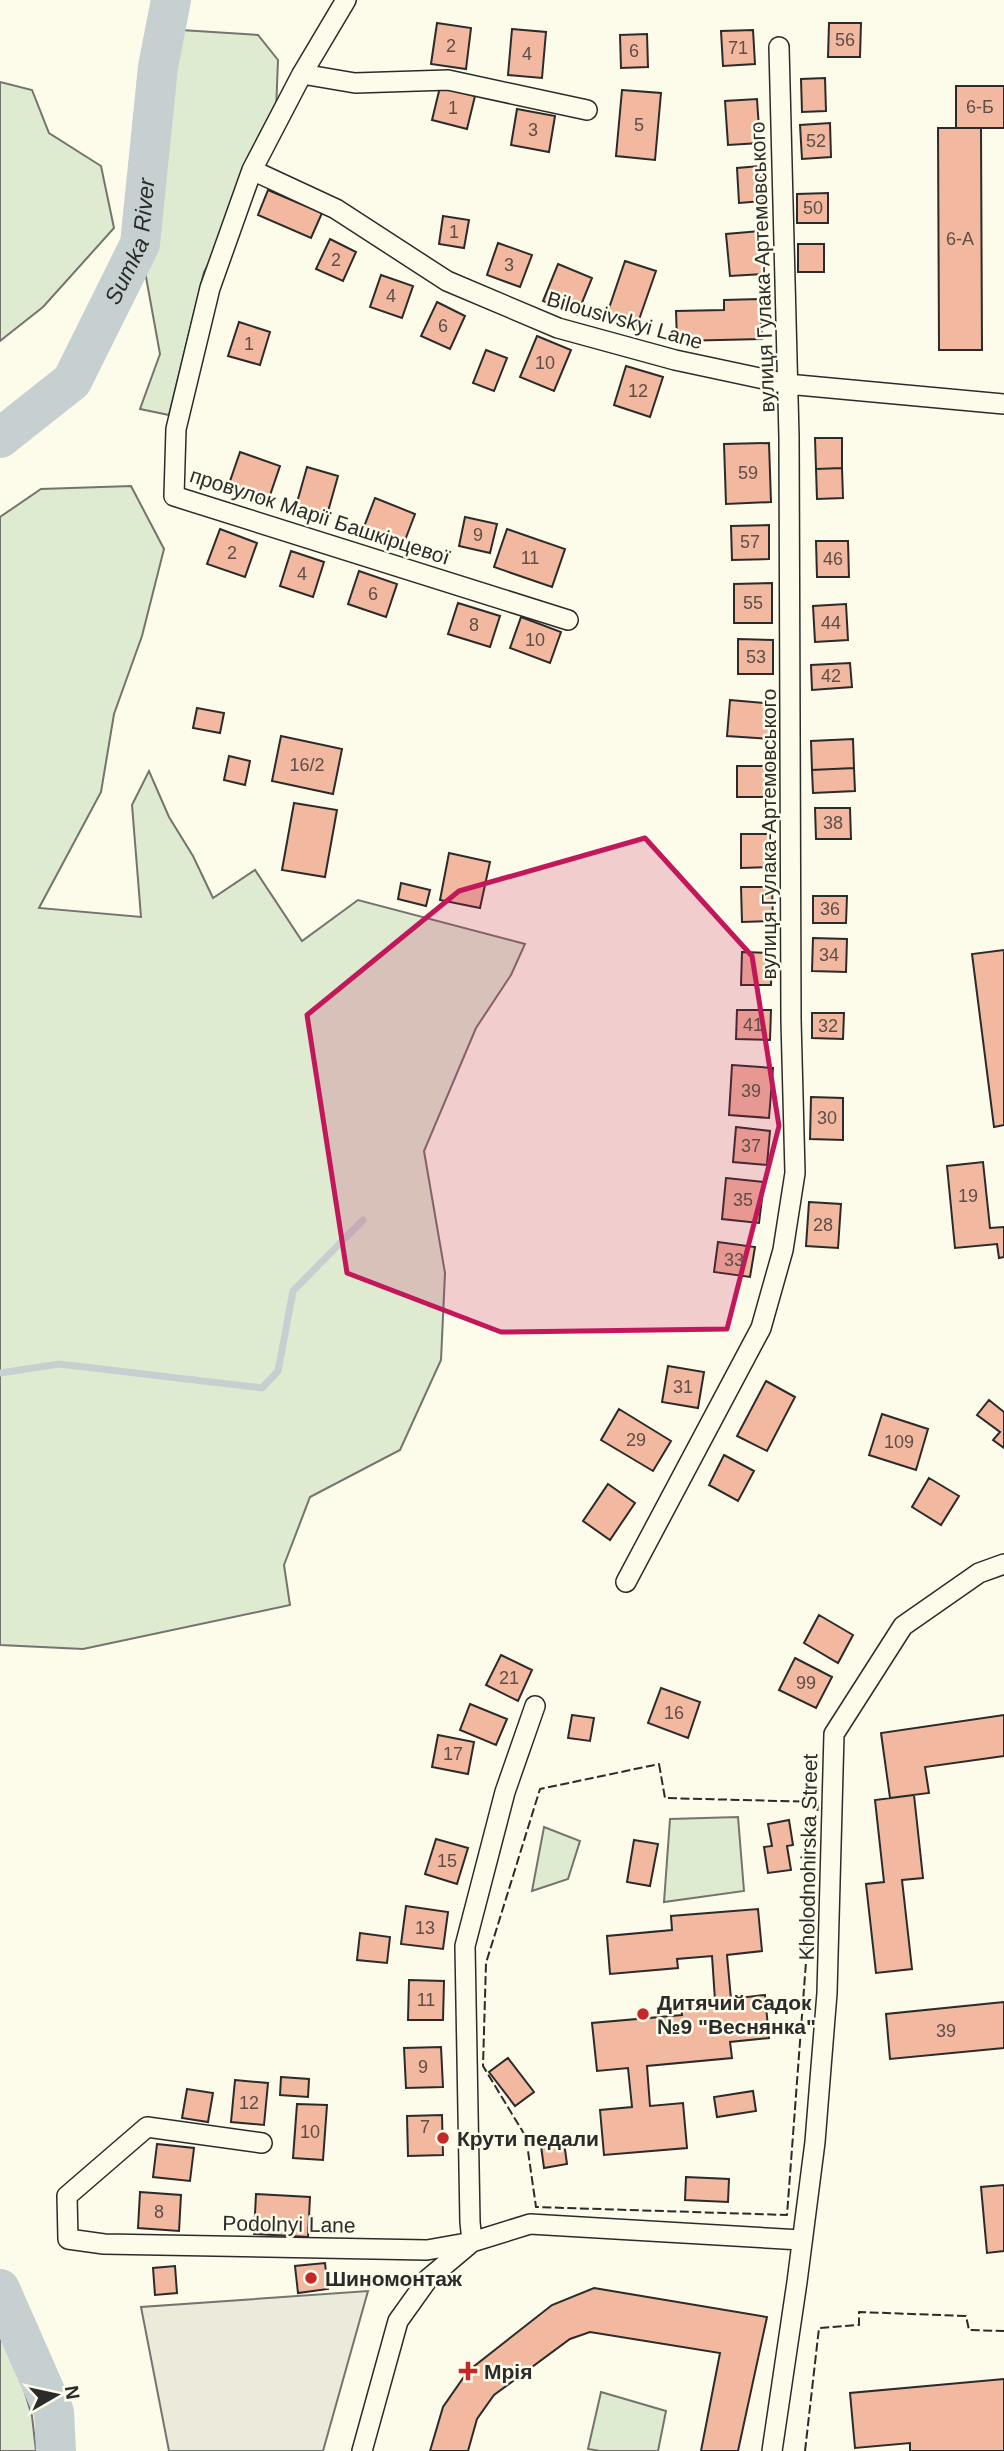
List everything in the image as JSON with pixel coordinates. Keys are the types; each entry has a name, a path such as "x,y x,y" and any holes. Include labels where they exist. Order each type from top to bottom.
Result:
{"street":[{"path":"252,170 302,74 345,0"},
{"name":"вулиця Гулака-Артемовського","path":"626,1582 761,1328 783,1250 795,1173 789,451 779,47"},
{"path":"302,74 355,83 448,80 587,110"},
{"name":"Bilousivskyi Lane","path":"252,170 336,209 447,281 558,328 675,360 787,384 1004,404"},
{"name":"провулок Марії Башкірцевої","path":"252,170 210,288 176,429 174,496 568,620"},
{"name":"Kholodnohirska Street","path":"772,2451 815,2142 827,1993 834,1734 903,1626 979,1573 1004,1564"},
{"path":"472,2242 465,1946 505,1792 535,1706"},
{"name":"Podolnyi Lane","path":"262,2143 147,2127 67,2196 68,2239 104,2244 427,2250 472,2242"},
{"path":"362,2451 398,2321 428,2279 472,2242 530,2224 802,2240"}],"highlighted area":[{"path":"645,838 752,956 779,1126 727,1329 501,1332 347,1273 307,1015 459,891"}],"green space":[{"path":"165,29 258,35 278,60 275,137 204,272 169,415 140,409 160,354 140,244 158,67"},
{"path":"0,82 32,90 49,133 101,166 114,228 43,307 0,341"},
{"path":"131,486 164,549 142,636 114,714 101,792 39,908 141,917 132,805 149,771 169,817 193,856 213,898 255,870 302,941 358,900 525,944 511,975 476,1028 424,1151 445,1273 441,1360 400,1450 310,1497 284,1565 290,1605 83,1649 0,1645 0,517 41,489"},
{"path":"738,1817 744,1891 664,1902 670,1819"},
{"path":"544,1827 580,1841 568,1879 532,1891"},
{"path":"0,2310 32,2416 36,2451 0,2451"},
{"path":"601,2392 666,2411 658,2451 588,2449"}],"shaded area":[{"path":"368,2291 323,2451 169,2451 141,2307"}],"building":[{"path":"437,23 471,28 466,69 431,64"},
{"path":"829,23 861,23 860,57 828,57"},
{"path":"512,29 546,32 542,78 508,75"},
{"path":"753,30 755,64 723,66 721,31"},
{"path":"647,34 648,67 621,68 620,35"},
{"path":"825,78 826,111 802,112 801,79"},
{"path":"956,86 1004,86 1004,128 956,128"},
{"path":"440,87 475,96 467,129 432,120"},
{"path":"622,90 661,93 655,160 616,156"},
{"path":"757,99 760,143 728,145 725,101"},
{"path":"517,109 555,116 549,152 511,145"},
{"path":"830,123 831,157 802,159 800,125"},
{"path":"938,128 981,128 982,350 939,350"},
{"path":"760,166 763,201 739,203 737,168"},
{"path":"268,190 322,213 311,238 258,215"},
{"path":"828,193 828,223 797,223 797,194"},
{"path":"443,216 469,220 464,248 439,244"},
{"path":"760,231 764,274 730,276 726,234"},
{"path":"330,239 356,252 343,281 316,269"},
{"path":"498,243 532,255 520,287 487,275"},
{"path":"798,244 824,244 824,272 798,272"},
{"path":"625,261 656,271 635,331 605,320"},
{"path":"558,264 592,278 577,315 543,301"},
{"path":"381,275 413,286 402,318 370,307"},
{"path":"760,299 762,339 677,341 676,311 724,310 724,300"},
{"path":"437,302 465,316 450,349 421,336"},
{"path":"239,322 270,332 260,365 228,356"},
{"path":"537,336 571,350 554,391 520,377"},
{"path":"486,350 507,358 494,391 473,383"},
{"path":"626,366 663,377 650,417 614,405"},
{"path":"815,438 842,438 842,468 816,469"},
{"path":"769,443 771,502 726,504 724,444"},
{"path":"240,452 280,466 268,501 228,487"},
{"path":"307,467 338,476 327,515 296,506"},
{"path":"842,468 843,498 817,499 816,469"},
{"path":"375,498 415,514 402,548 362,532"},
{"path":"465,517 497,524 490,553 459,546"},
{"path":"769,525 769,559 732,560 731,526"},
{"path":"220,529 257,543 245,577 207,564"},
{"path":"507,529 565,549 552,587 494,567"},
{"path":"816,541 848,541 849,577 817,577"},
{"path":"291,551 324,562 313,597 280,586"},
{"path":"359,571 397,584 386,617 348,604"},
{"path":"772,583 772,623 734,623 734,584"},
{"path":"458,603 500,616 490,647 448,634"},
{"path":"846,604 848,640 815,642 813,606"},
{"path":"521,617 561,632 550,663 510,648"},
{"path":"738,639 773,640 773,674 738,674"},
{"path":"850,663 852,687 812,690 811,665"},
{"path":"730,700 774,704 772,739 727,736"},
{"path":"197,708 224,713 220,733 193,728"},
{"path":"281,736 342,749 333,794 272,781"},
{"path":"853,739 854,768 812,770 811,741"},
{"path":"229,756 250,761 245,785 224,780"},
{"path":"737,766 774,766 774,797 737,797"},
{"path":"854,768 855,791 813,793 812,770"},
{"path":"294,803 337,810 325,877 282,870"},
{"path":"815,808 850,808 851,839 816,839"},
{"path":"741,834 770,834 770,867 741,868"},
{"path":"449,853 490,862 480,908 440,900"},
{"path":"401,883 430,890 426,906 398,899"},
{"path":"741,887 772,887 773,921 742,922"},
{"path":"813,896 847,896 846,923 813,923"},
{"path":"813,938 847,939 846,972 812,971"},
{"path":"1004,950 1004,1125 994,1127 972,954"},
{"path":"742,952 772,953 771,985 741,985"},
{"path":"737,1010 771,1010 770,1040 736,1039"},
{"path":"812,1013 844,1013 843,1039 812,1038"},
{"path":"732,1065 773,1068 769,1118 729,1115"},
{"path":"811,1097 843,1098 843,1140 810,1139"},
{"path":"736,1127 770,1131 767,1165 733,1162"},
{"path":"983,1162 990,1228 1004,1227 1004,1257 999,1258 997,1244 955,1248 947,1166"},
{"path":"726,1178 764,1182 759,1223 722,1219"},
{"path":"809,1202 841,1204 838,1248 806,1246"},
{"path":"718,1242 755,1247 750,1277 714,1272"},
{"path":"668,1366 704,1372 698,1408 662,1402"},
{"path":"766,1381 795,1397 767,1451 737,1436"},
{"path":"989,1400 1004,1412 1004,1448 993,1440 1000,1432 977,1415"},
{"path":"619,1409 671,1441 653,1471 601,1440"},
{"path":"882,1414 928,1429 916,1470 869,1455"},
{"path":"724,1455 754,1471 738,1501 709,1485"},
{"path":"929,1478 959,1496 941,1525 912,1507"},
{"path":"608,1484 635,1503 610,1540 583,1521"},
{"path":"819,1615 853,1635 838,1663 804,1643"},
{"path":"501,1655 532,1670 518,1701 486,1685"},
{"path":"795,1658 832,1677 816,1708 779,1690"},
{"path":"661,1688 700,1702 688,1738 648,1723"},
{"path":"470,1704 507,1719 496,1745 460,1730"},
{"path":"572,1715 594,1718 590,1741 568,1738"},
{"path":"1004,1715 1004,1756 925,1767 929,1793 890,1798 881,1733"},
{"path":"438,1735 474,1742 468,1774 432,1767"},
{"path":"914,1795 923,1878 902,1880 912,1969 876,1973 866,1884 884,1882 875,1800"},
{"path":"789,1820 793,1845 787,1846 791,1870 768,1873 764,1847 772,1846 768,1824"},
{"path":"436,1839 468,1848 457,1884 425,1874"},
{"path":"634,1840 658,1844 650,1886 627,1882"},
{"path":"406,1906 448,1912 443,1949 401,1944"},
{"path":"758,1909 762,1951 727,1955 731,1999 765,1995 769,2038 730,2042 732,2058 647,2066 650,2106 683,2103 687,2148 604,2155 600,2110 632,2107 628,2068 597,2071 592,2023 682,2015 681,2003 715,2000 712,1956 677,1959 678,1968 610,1974 607,1936 672,1930 671,1916"},
{"path":"360,1933 390,1937 387,1963 357,1960"},
{"path":"409,1980 444,1981 443,2020 408,2020"},
{"path":"1004,2002 1004,2048 890,2059 886,2014"},
{"path":"441,2047 443,2087 406,2088 404,2048"},
{"path":"508,2058 534,2092 515,2106 489,2072"},
{"path":"281,2077 309,2079 308,2097 280,2095"},
{"path":"235,2080 268,2083 264,2125 231,2122"},
{"path":"187,2089 213,2093 208,2122 182,2118"},
{"path":"753,2091 756,2111 717,2117 714,2097"},
{"path":"297,2104 327,2105 323,2160 293,2158"},
{"path":"442,2115 443,2155 408,2156 407,2116"},
{"path":"564,2142 567,2164 544,2168 541,2146"},
{"path":"157,2144 194,2148 190,2181 153,2177"},
{"path":"686,2177 729,2179 728,2202 685,2200"},
{"path":"1004,2185 1004,2251 987,2253 981,2187"},
{"path":"140,2192 181,2195 179,2231 138,2228"},
{"path":"256,2194 310,2197 308,2237 254,2234"},
{"name":"Шиномонтаж","path":"325,2263 328,2289 298,2293 295,2266"},
{"path":"175,2266 177,2293 155,2295 153,2268"},
{"path":"594,2288 767,2317 738,2451 701,2451 720,2353 590,2332 570,2339 494,2395 477,2419 468,2451 430,2451 443,2407 468,2371 552,2305"},
{"path":"1004,2379 1004,2451 910,2451 910,2443 855,2448 850,2393"}],"waterway":[{"name":"Sumka River","path":"0,438 72,381 140,244 158,67 171,0"},
{"path":"0,1373 59,1364 262,1388 278,1371 293,1291 363,1220"},
{"name":"Sumka River","path":"0,2289 54,2412 56,2451"}],"fence":[{"path":"659,1764 665,1798 818,1802 787,2215 536,2207 526,2137 483,2066 486,1963 540,1789 659,1764"},
{"path":"805,2451 819,2328 859,2325 859,2312 966,2316 969,2330 1004,2331"}],"place":[{"name":"Дитячий садок №9 \"Веснянка\"","path":"643,2014"},
{"name":"Крути педали","path":"443,2138"},
{"name":"Шиномонтаж","path":"311,2278"},
{"name":"Мрія","path":"468,2371"}]}
